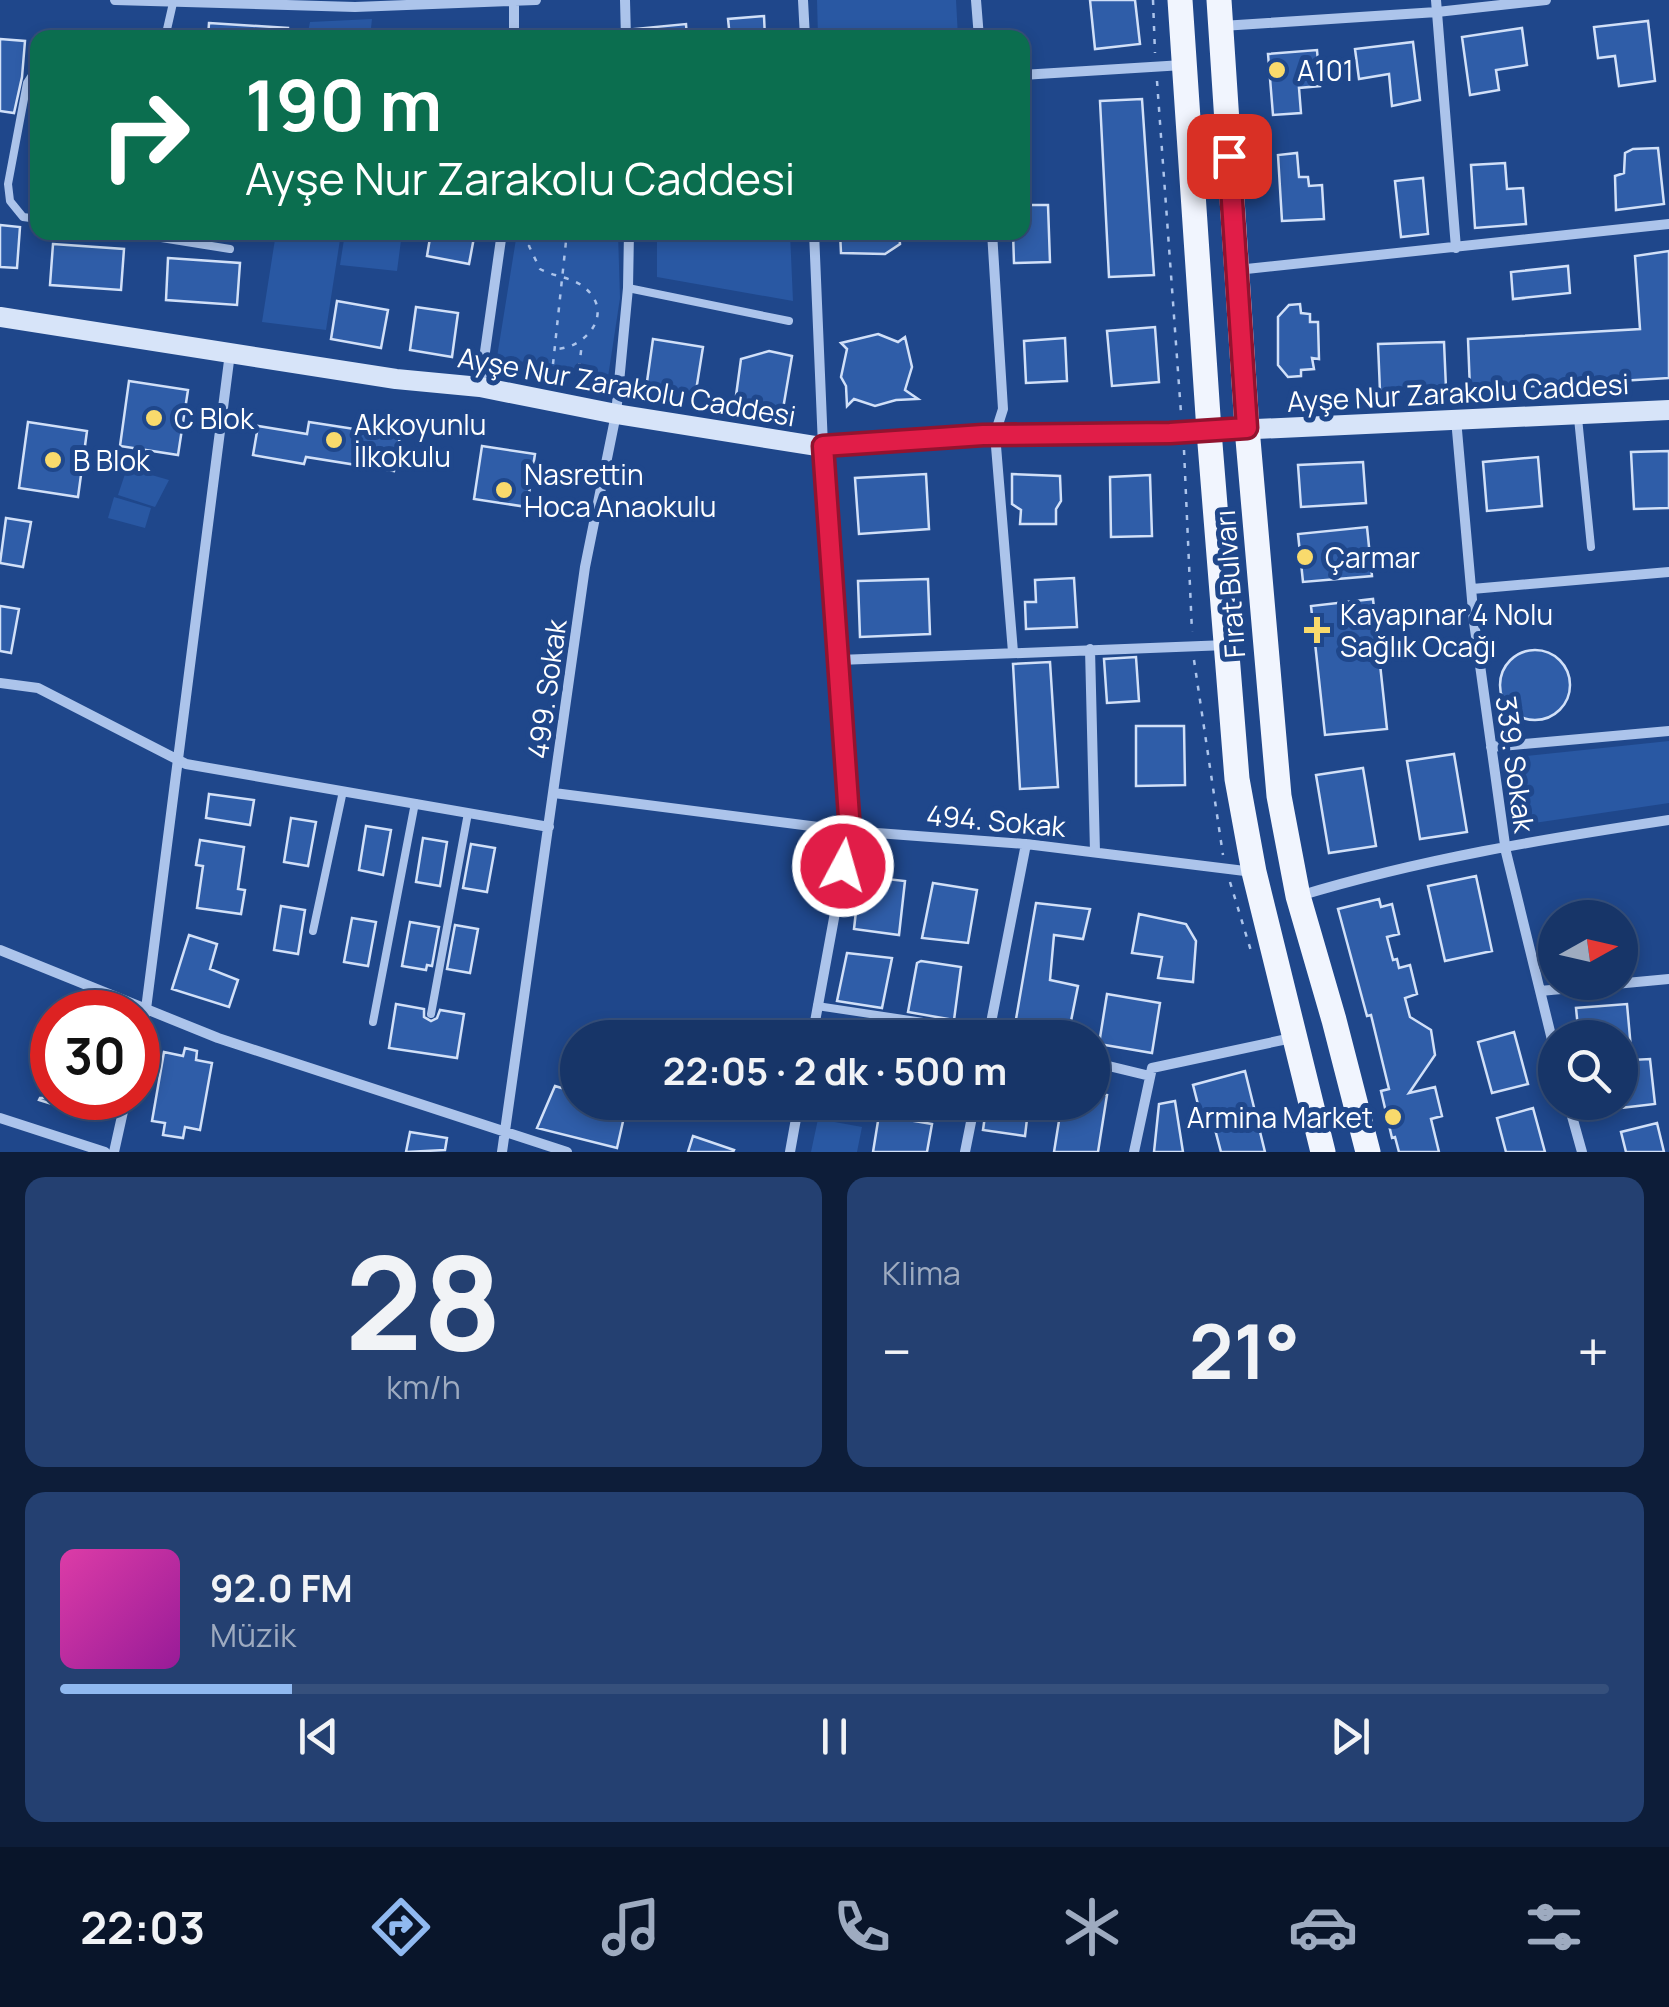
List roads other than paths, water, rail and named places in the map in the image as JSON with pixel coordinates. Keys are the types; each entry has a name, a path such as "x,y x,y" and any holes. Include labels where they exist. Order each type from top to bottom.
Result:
{"main road":[{"name":"Fırat Bulvarı","path":"1180,0 1237,779 1254,872 1323,1152"},
{"name":"Fırat Bulvarı","path":"1220,13 1247,428 1278,783 1298,896 1368,1152"}],"street":[{"path":"115,0 536,0"},
{"path":"625,0 626,30"},
{"path":"803,0 805,30"},
{"path":"976,0 978,30"},
{"path":"1220,13 1546,0"},
{"path":"514,1 514,30"},
{"path":"1437,6 1456,248"},
{"path":"1030,75 1184,64"},
{"path":"1236,270 1669,224"},
{"path":"480,386 501,240"},
{"name":"499. Sokak","path":"502,1152 586,567 616,414 630,240"},
{"path":"814,240 823,446 850,831 815,1020"},
{"path":"992,240 1003,409 995,434 1013,652"},
{"name":"Ayşe Nur Zarakolu Caddesi","path":"0,317 396,378 480,386 616,414 823,446 995,434 1209,431 1669,410"},
{"path":"149,990 230,352"},
{"name":"339. Sokak","path":"1456,418 1472,589 1505,845 1538,984"},
{"path":"1472,589 1669,572"},
{"path":"839,660 1227,645"},
{"path":"1090,649 1094,852"},
{"path":"0,684 38,688 179,760 549,827"},
{"path":"1491,747 1669,731"},
{"name":"494. Sokak","path":"554,793 850,831 1026,844 1254,872"},
{"path":"1298,896 1382,871 1505,845 1669,820"},
{"path":"992,1020 1026,844"},
{"path":"0,950 97,990"},
{"path":"1638,982 1669,979"},
{"path":"160,1015 567,1152"},
{"path":"1134,1152 1152,1068 1293,1037"},
{"path":"1110,1066 1150,1076"},
{"path":"0,1118 105,1152"},
{"path":"114,1152 121,1120"},
{"path":"790,1152 796,1120"},
{"path":"965,1152 971,1120"},
{"path":"1573,1120 1582,1152"}],"lane":[{"path":"167,30 173,2"},
{"path":"30,78 8,184 10,201 23,217 30,218"},
{"path":"177,240 230,249"},
{"path":"628,288 789,321"},
{"path":"1578,414 1591,546"},
{"path":"312,931 343,791"},
{"path":"373,1022 414,804"},
{"path":"431,1014 468,813"},
{"path":"818,1006 910,1020"}],"place":[{"name":"A101","path":"1277,70"},
{"name":"C Blok","path":"154,418"},
{"name":"Akkoyunlu İlkokulu","path":"334,440"},
{"name":"B Blok","path":"53,460"},
{"name":"Nasrettin Hoca Anaokulu","path":"504,490"},
{"name":"Çarmar","path":"1305,557"},
{"name":"Kayapınar 4 Nolu Sağlık Ocağı","path":"1317,630"},
{"name":"Armina Market","path":"1393,1117"}]}
